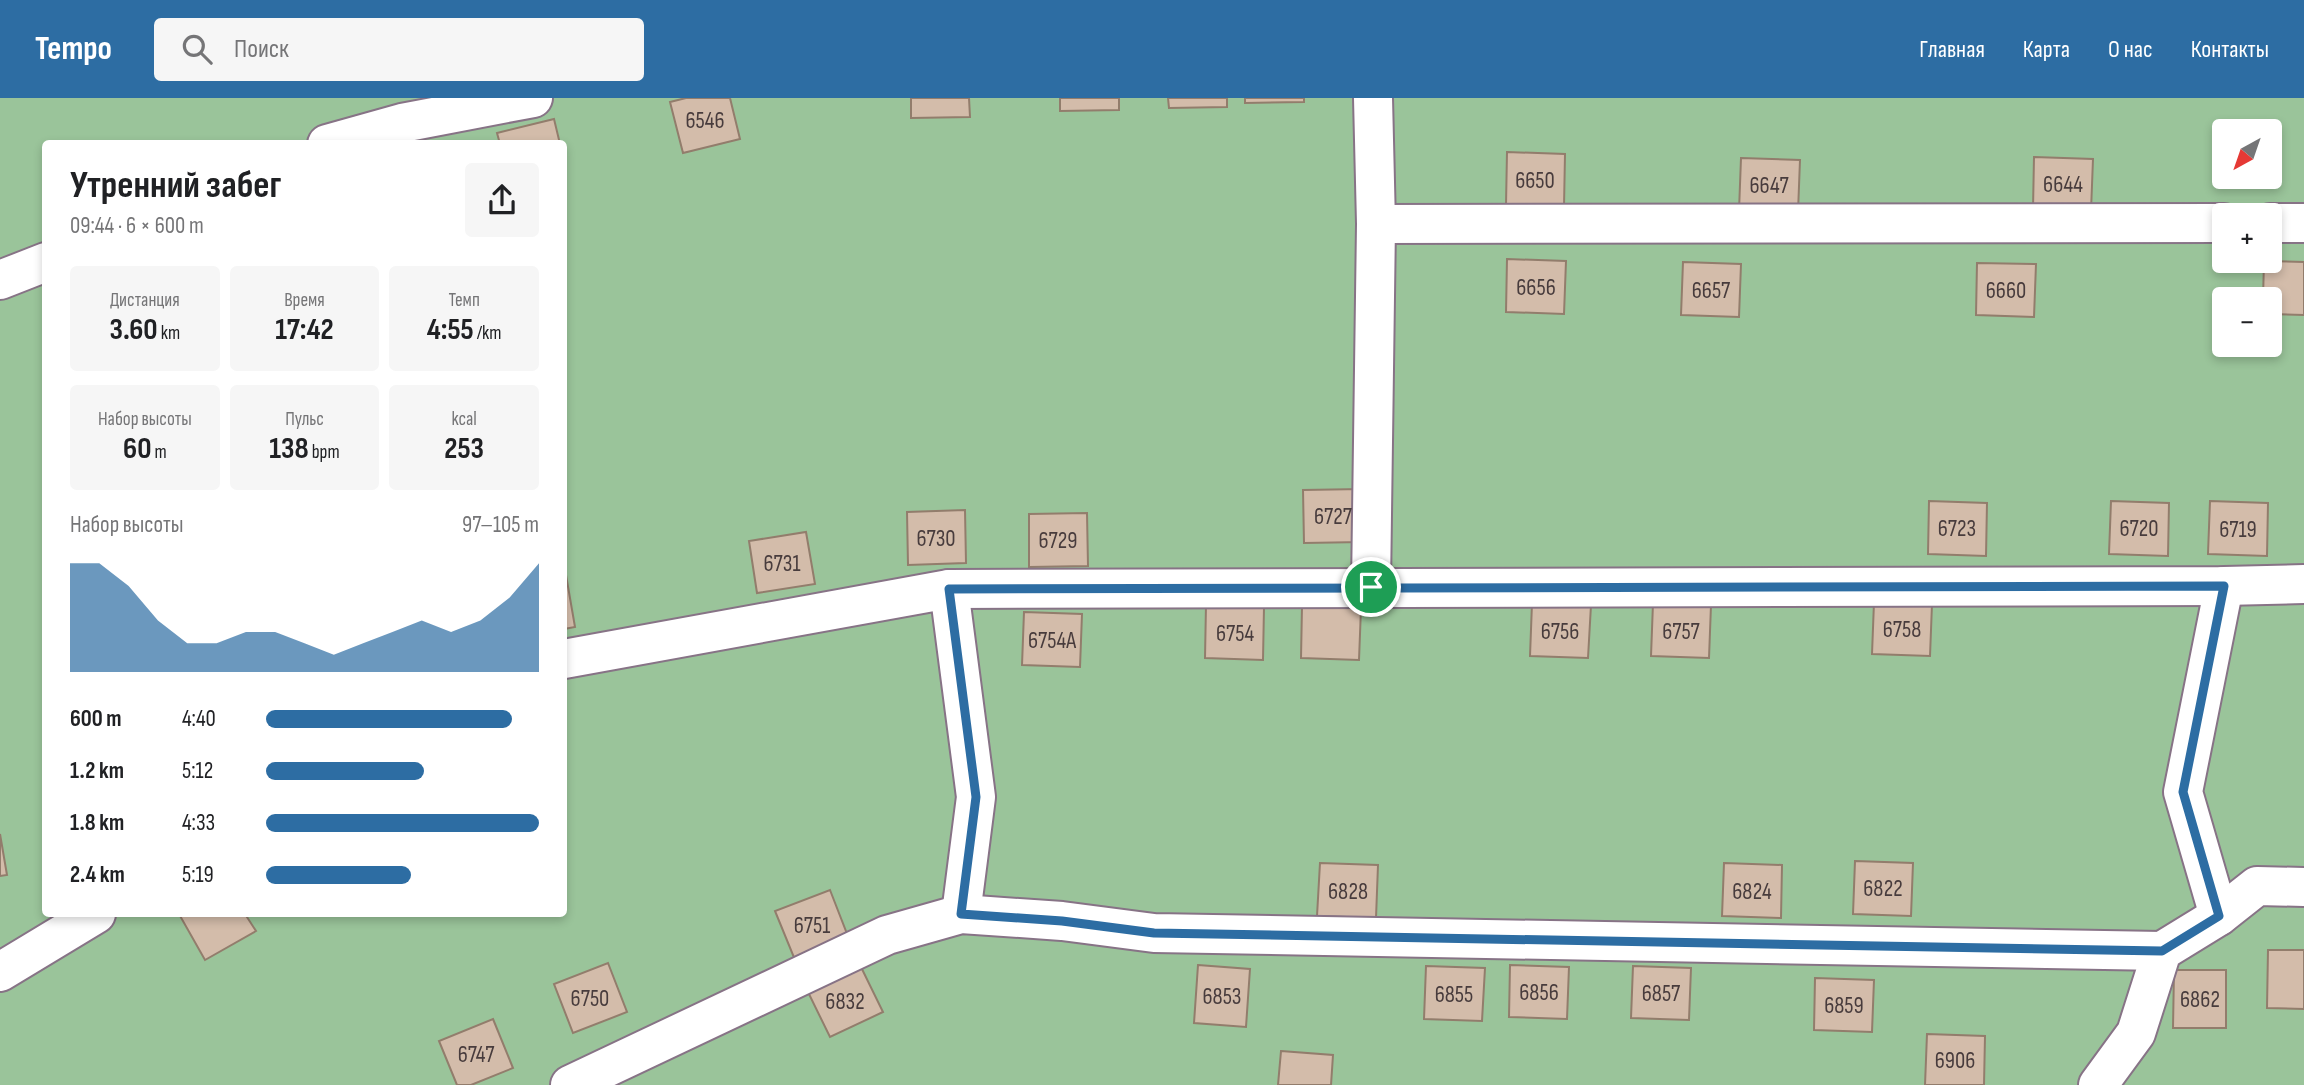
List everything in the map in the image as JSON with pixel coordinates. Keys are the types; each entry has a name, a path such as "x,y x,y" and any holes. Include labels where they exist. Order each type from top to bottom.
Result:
{"lane":[{"path":"341,140 401,123 533,98"},
{"path":"1371,587 1376,224 1373,98"},
{"path":"1376,224 2212,223"},
{"path":"2282,223 2304,223"},
{"path":"0,280 42,264"},
{"path":"567,658 949,589 2304,584"},
{"path":"2219,916 2183,792 2224,586"},
{"path":"949,589 976,797 961,914"},
{"path":"570,1085 887,935 961,914 1062,921 1154,933 2162,951 2219,916 2257,886 2304,887"},
{"path":"0,972 91,917"},
{"path":"2098,1085 2136,1034 2162,951"}],"green space":[{"path":"0,98 2304,98 2304,1085 0,1085"}],"building":[{"path":"686,98 730,98 740,139 683,153 670,102"},
{"path":"911,98 969,98 970,117 911,118"},
{"path":"1060,98 1119,98 1119,110 1060,111"},
{"path":"1168,98 1227,98 1227,107 1169,108"},
{"path":"1245,98 1304,98 1304,102 1245,103"},
{"path":"554,119 559,140 499,140 497,133"},
{"path":"1507,152 1565,154 1564,207 1506,205"},
{"path":"2034,157 2093,159 2091,211 2033,209"},
{"path":"1741,158 1800,160 1798,212 1739,211"},
{"path":"1507,259 1566,261 1564,314 1506,312"},
{"path":"2282,261 2304,262 2304,315 2282,314 2282,287 2263,287 2264,273 2282,273"},
{"path":"1683,262 1741,264 1739,317 1681,315"},
{"path":"1977,263 2036,264 2034,317 1976,315"},
{"path":"1362,489 1363,542 1304,543 1303,490"},
{"path":"1929,501 1987,503 1986,556 1928,554"},
{"path":"2111,501 2169,503 2168,556 2109,554"},
{"path":"2210,501 2268,503 2267,556 2208,554"},
{"path":"965,510 966,563 908,565 907,512"},
{"path":"1087,513 1088,566 1029,567 1029,514"},
{"path":"806,532 815,584 757,593 749,541"},
{"path":"567,581 575,627 567,628"},
{"path":"1874,602 1932,604 1930,656 1872,654"},
{"path":"1532,603 1591,605 1588,658 1530,656"},
{"path":"1653,603 1711,605 1709,658 1651,656"},
{"path":"1206,605 1264,607 1263,660 1205,658"},
{"path":"1302,606 1361,608 1359,660 1301,658"},
{"path":"1024,612 1082,614 1080,667 1022,665"},
{"path":"0,834 7,875 0,876"},
{"path":"1855,861 1913,863 1911,916 1853,914"},
{"path":"1320,863 1378,865 1376,918 1317,916"},
{"path":"1724,863 1782,865 1781,918 1722,916"},
{"path":"830,890 849,939 795,960 775,911"},
{"path":"181,917 247,917 256,931 205,960"},
{"path":"2268,950 2304,950 2304,1009 2267,1008"},
{"path":"608,963 627,1012 573,1033 554,984"},
{"path":"860,965 883,1012 830,1037 807,990"},
{"path":"1198,965 1250,969 1246,1027 1194,1023"},
{"path":"1510,965 1569,967 1567,1019 1509,1017"},
{"path":"1426,966 1485,968 1482,1021 1424,1019"},
{"path":"1633,966 1691,968 1689,1020 1631,1018"},
{"path":"2174,970 2226,970 2226,1028 2173,1028"},
{"path":"1815,978 1874,980 1872,1032 1814,1030"},
{"path":"493,1019 513,1068 471,1085 457,1085 439,1041"},
{"path":"1927,1034 1985,1036 1984,1085 1925,1085"},
{"path":"1281,1051 1333,1055 1331,1085 1278,1085"}],"route":[{"path":"2224,586 2183,792 2219,916 2162,951 1154,933 1062,921 961,914 976,797 949,589 1371,587 2224,586"}]}
